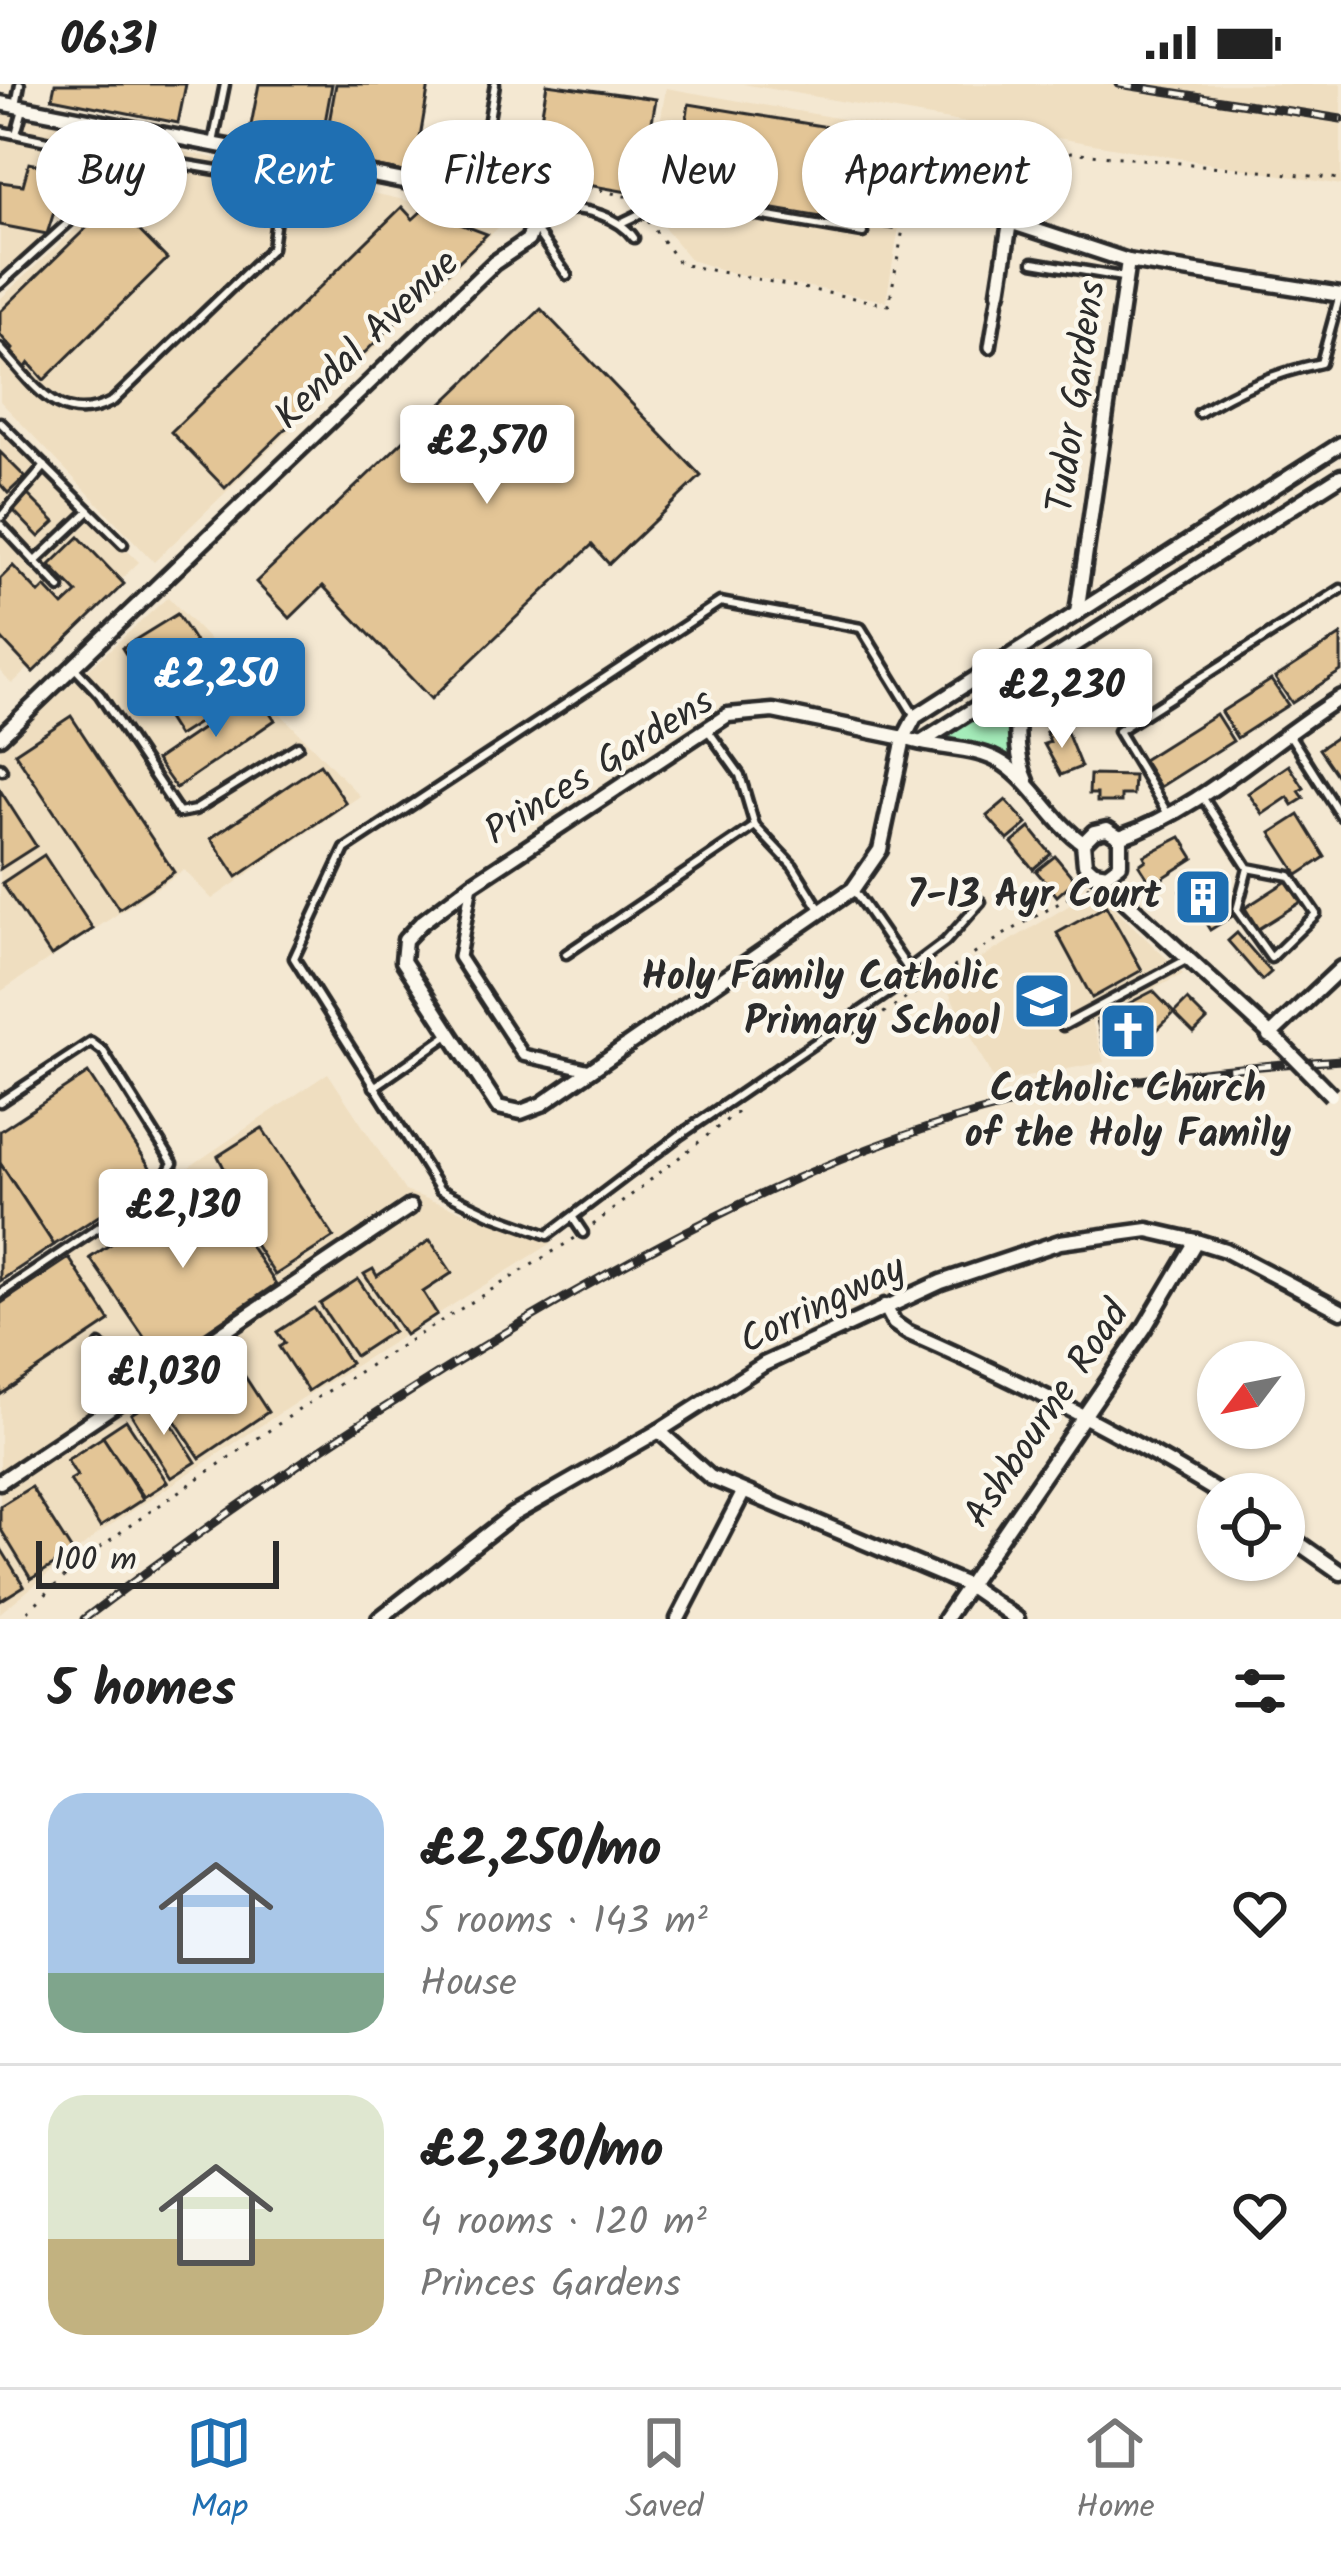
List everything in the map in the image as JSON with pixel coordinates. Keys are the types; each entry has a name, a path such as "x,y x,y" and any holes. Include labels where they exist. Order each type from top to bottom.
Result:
{"street":[{"name":"Kendal Avenue","path":"0,103 211,143"},
{"name":"Kendal Avenue","path":"0,737 494,263 528,240 532,228"},
{"path":"990,346 1009,228"},
{"path":"1028,228 1128,261"},
{"name":"Tudor Gardens","path":"1077,613 1128,261 1341,294"},
{"name":"Princes Gardens","path":"1030,788 1002,762 946,746 919,743 904,738 772,711 728,715 421,922 405,940 403,961 498,1107 521,1112 542,1104 853,889 880,850 904,738 915,717 1341,444"},
{"path":"919,743 1341,476"},
{"path":"1053,628 1066,650"},
{"path":"1022,679 1016,727 1019,764 1030,788 1065,831 1083,843"},
{"path":"1120,838 1170,817 1287,730 1341,697"},
{"path":"1120,838 1107,829 1094,832 1083,843 1083,859 1336,1099"},
{"path":"1099,873 1120,864 1120,838"},
{"name":"Princes Gardens","path":"472,884 459,956 524,1055 590,1070"},
{"path":"1269,1036 1341,968"},
{"path":"0,1482 410,1207"},
{"name":"Corringway","path":"379,1619 512,1515 764,1364 885,1306 1060,1241 1148,1230 1196,1240 1225,1250 1341,1312"},
{"name":"Ashbourne Road","path":"945,1619 1145,1327 1196,1240"},
{"path":"885,1306 894,1323 907,1332 1084,1415 1197,1480"},
{"path":"659,1431 710,1477 969,1586 1017,1619"},
{"path":"678,1619 742,1492"},
{"path":"1305,1547 1341,1573"}],"lane":[{"path":"16,134 20,84"},
{"path":"218,120 225,84"},
{"path":"489,120 495,84"},
{"path":"0,131 36,138"},
{"path":"0,284 89,204 125,162 145,158 247,175 270,196 276,219 272,248 112,401 90,413 68,412 37,388 0,348"},
{"path":"778,219 863,233"},
{"path":"534,228 567,275"},
{"path":"626,228 634,238"},
{"path":"1033,262 1126,278"},
{"path":"1199,413 1240,388 1321,362 1341,294"},
{"path":"0,422 123,544"},
{"path":"45,466 0,521 60,588"},
{"path":"35,562 90,511"},
{"path":"1170,817 1118,731 1341,589"},
{"path":"853,889 914,976 680,1136 548,1235 440,1190 294,958 345,849 720,602 861,628 915,717"},
{"path":"72,664 100,695 179,813 195,810 298,746"},
{"path":"707,729 740,775 755,826 793,866 821,911"},
{"path":"1287,730 1341,816"},
{"path":"1201,795 1248,868 1290,876 1316,914 1271,958 1237,910 1248,868"},
{"path":"566,954 755,826"},
{"path":"909,969 945,942 981,902"},
{"path":"1064,1026 1186,960"},
{"path":"374,1087 451,1034"},
{"path":"0,1102 91,1042 103,1051 173,1163 160,1186 0,1294"},
{"path":"573,1218 584,1233"},
{"path":"100,1345 131,1394"}],"path":[{"path":"652,228 680,265 890,305 920,137 1341,179"}],"shaded area":[{"path":"743,84 1341,84 1341,185 1072,140 1072,120 949,120"},
{"path":"666,88 848,120 802,120 802,228 899,228 886,301 732,273 691,260 664,228 778,228 778,120 661,120"},
{"path":"0,113 36,120 36,228 50,228 46,239 0,273"},
{"path":"187,152 211,157 211,228 377,228 377,194 401,199 401,228 498,228 154,562 0,401 0,299 77,228 187,228"},
{"path":"0,424 139,562 12,684 0,670"},
{"path":"168,597 360,796 212,899 184,870 0,992 0,748"},
{"name":"Holy Family Catholic Primary School","path":"1095,890 1183,974 1092,1021 1104,1062 995,1083 943,981"},
{"path":"328,1073 405,1191 552,1243 298,1401 99,1533 0,1613 0,1295"}],"green space":[{"path":"1011,694 1013,755 951,738 950,734"}],"building":[{"path":"55,84 186,84 179,120 52,98"},
{"path":"259,84 332,84 325,120 252,120"},
{"path":"336,84 429,84 423,120 401,120 401,171 377,167 377,120 330,120"},
{"path":"547,84 656,99 652,120 618,120 618,190 594,186 594,120 541,120"},
{"path":"689,104 802,123 802,214 778,210 778,120 686,120"},
{"path":"29,163 36,164 36,228 49,228 47,234 0,225 0,182 23,185"},
{"path":"401,208 401,228 471,228 487,234 225,488 171,432"},
{"path":"86,228 137,228 167,259 44,380 29,363 24,370 10,353 13,349 0,335 0,312"},
{"path":"541,309 701,476 609,564 592,545 431,699 323,586 290,618 256,582"},
{"path":"0,452 25,477 8,493 0,484"},
{"path":"28,495 55,522 39,537 13,510"},
{"path":"79,537 124,584 33,672 0,637 0,579 13,566 39,593 45,587 63,606 77,593 50,565"},
{"path":"177,614 233,701 178,736 122,648"},
{"path":"1341,635 1341,671 1292,703 1275,678"},
{"path":"1271,680 1288,705 1237,738 1221,712"},
{"path":"256,692 275,720 176,788 156,760"},
{"path":"1216,714 1233,741 1160,787 1143,760"},
{"path":"71,716 174,872 119,909 15,753"},
{"path":"1064,725 1081,767 1061,775 1044,744 1050,742 1046,732"},
{"path":"1341,734 1341,772 1337,775 1319,749"},
{"path":"320,764 346,803 237,877 211,838"},
{"path":"1289,765 1304,788 1299,791 1304,798 1293,805 1288,797 1263,814 1248,793"},
{"path":"1090,775 1134,776 1133,795 1121,795 1121,802 1097,802 1097,794 1089,794"},
{"path":"0,790 36,846 0,869"},
{"path":"1006,800 1027,824 1008,840 987,816"},
{"path":"1299,815 1325,857 1298,875 1271,833"},
{"path":"1030,828 1051,854 1033,869 1012,843"},
{"path":"1181,837 1194,858 1152,885 1139,865 1146,860 1144,856"},
{"path":"44,855 93,929 51,956 2,883"},
{"path":"1055,856 1075,880 1057,896 1036,871"},
{"name":"7-13 Ayr Court","path":"1207,874 1234,915 1210,930 1180,891"},
{"path":"1287,881 1301,902 1258,929 1245,908"},
{"path":"1106,906 1142,970 1092,998 1057,933"},
{"path":"1237,933 1271,972 1262,980 1228,941"},
{"name":"Catholic Church of the Holy Family","path":"1153,991 1174,1013 1145,1042 1104,1050 1097,1020"},
{"path":"1187,1000 1207,1020 1194,1033 1174,1013"},
{"path":"88,1073 157,1178 54,1245 0,1163 0,1131"},
{"path":"262,1128 334,1237 275,1275 218,1188 229,1178 218,1156"},
{"path":"0,1163 54,1245 0,1281"},
{"path":"206,1180 276,1284 161,1362 90,1258"},
{"path":"430,1240 452,1273 423,1292 437,1314 405,1335 364,1274 373,1269 377,1276"},
{"path":"69,1258 110,1321 0,1395 0,1304"},
{"path":"358,1279 393,1331 355,1356 320,1304"},
{"path":"314,1308 350,1363 308,1391 279,1347 285,1343 277,1332"},
{"path":"229,1352 268,1412 200,1458 160,1398"},
{"path":"156,1399 196,1462 171,1478 131,1414"},
{"path":"126,1420 167,1482 144,1497 102,1436"},
{"path":"103,1437 143,1499 100,1527 70,1480 77,1476 67,1460"},
{"path":"31,1487 73,1553 31,1579 0,1528 0,1506"},
{"path":"0,1547 24,1586 0,1601"}],"railway":[{"path":"1119,84 1341,119"},
{"path":"84,1619 260,1491 443,1371 620,1267 781,1185 893,1140 1008,1105 1174,1075 1341,1060"}],"place":[{"name":"7-13 Ayr Court","path":"1203,897"},
{"name":"Holy Family Catholic Primary School","path":"1042,1001"},
{"name":"Catholic Church of the Holy Family","path":"1128,1031"}]}
